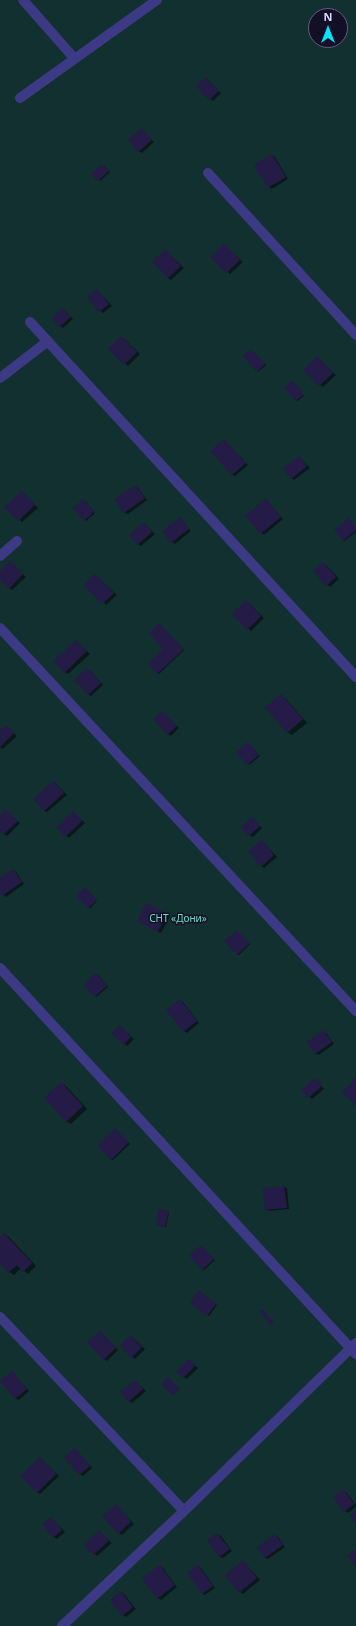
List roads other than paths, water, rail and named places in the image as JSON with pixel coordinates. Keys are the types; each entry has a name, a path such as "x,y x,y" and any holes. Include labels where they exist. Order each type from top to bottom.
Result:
{"street":[{"path":"23,0 74,58"},
{"path":"20,98 157,0"},
{"path":"208,173 356,335"},
{"path":"30,322 356,678"},
{"path":"0,378 48,341"},
{"path":"0,556 17,541"},
{"path":"0,628 356,1011"},
{"path":"0,968 354,1348 184,1512 62,1626"},
{"path":"0,1317 184,1512"}],"park label":[{"name":"СНТ «Дони»","path":"178,919"}]}
